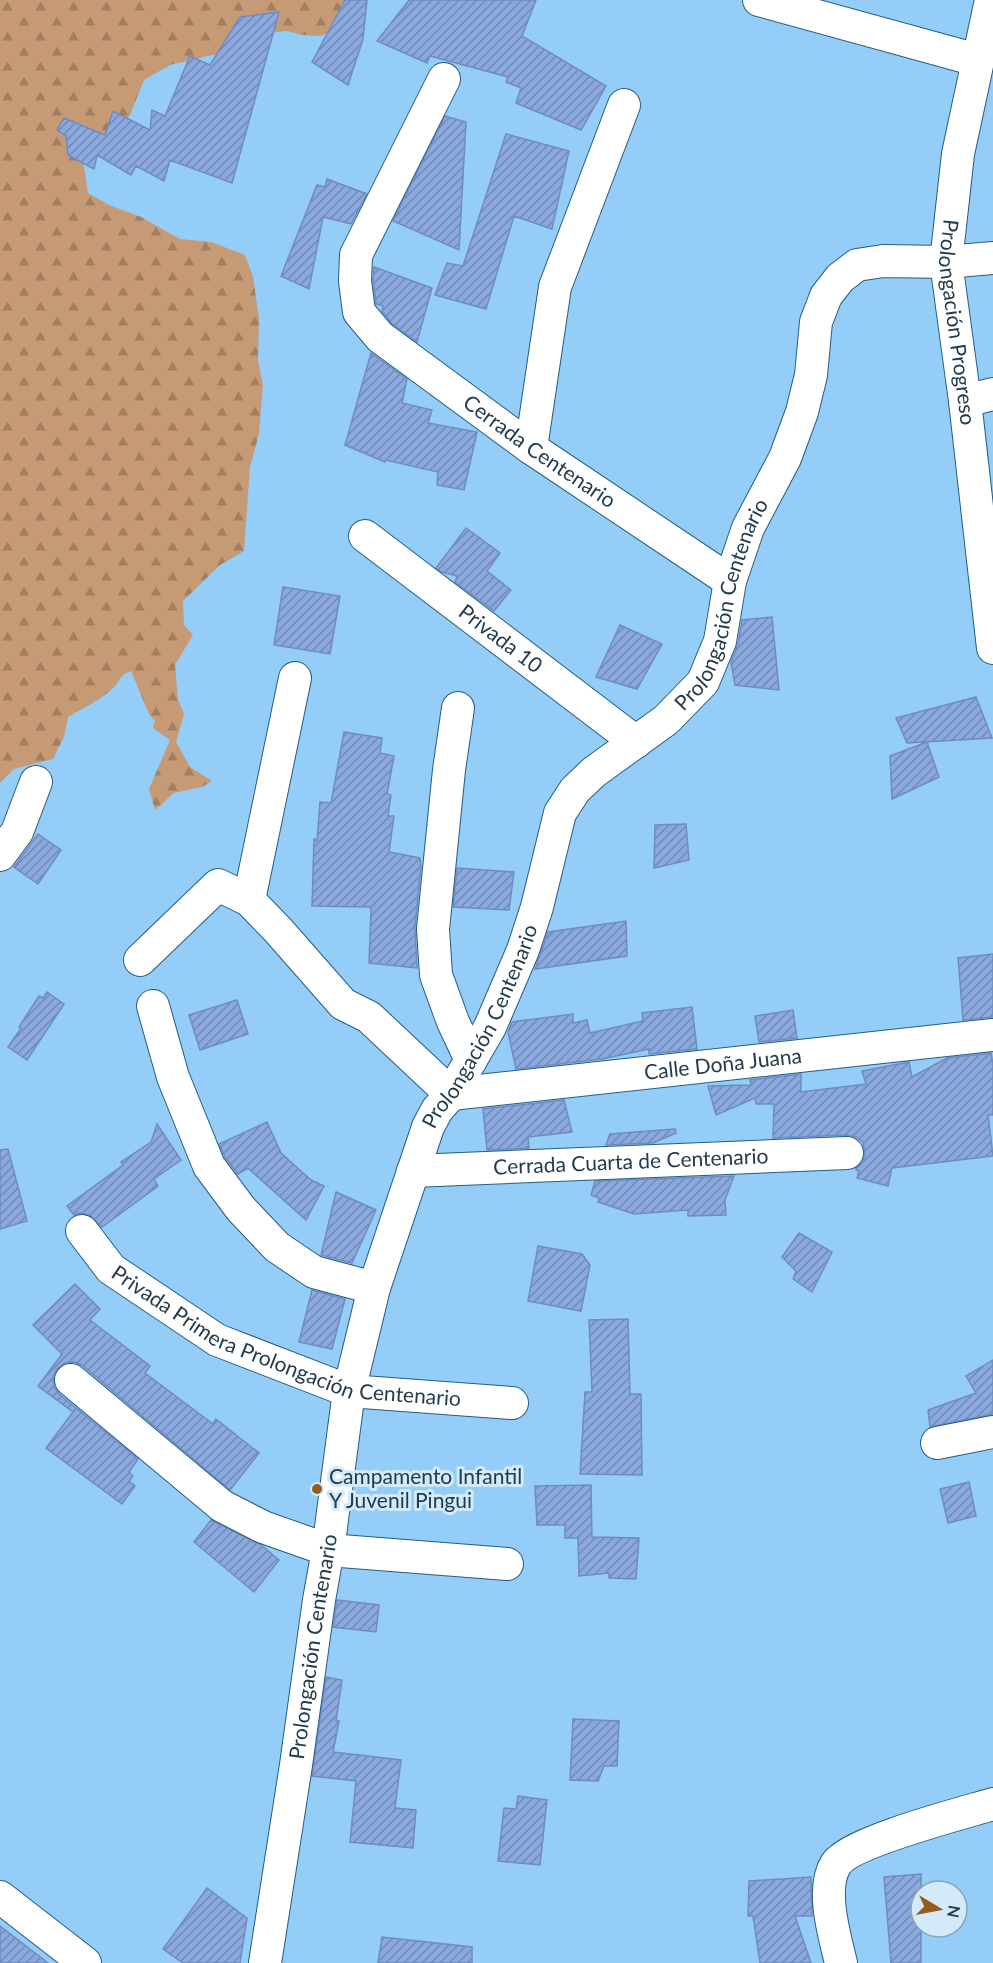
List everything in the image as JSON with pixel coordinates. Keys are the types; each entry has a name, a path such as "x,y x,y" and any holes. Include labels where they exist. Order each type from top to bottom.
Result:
{"street":[{"path":"759,0 977,60"},
{"name":"Prolongación Progreso","path":"991,0 958,154 946,262 979,397 993,648"},
{"name":"Cerrada Centenario","path":"444,79 356,255 355,280 359,312 380,337 531,448 730,580"},
{"path":"531,448 555,287 624,105"},
{"name":"Prolongación Centenario","path":"265,1963 328,1550 349,1390 374,1288 436,1110 451,1094 490,1027 523,950 537,908 560,813 575,790 594,772 666,720 703,682 720,640 730,580 748,528 785,458 802,412 810,375 816,322 826,296 840,278 857,265 883,261 946,262 993,258"},
{"name":"Privada 10","path":"365,536 636,742"},
{"path":"249,900 295,678"},
{"path":"458,708 449,770 433,929 436,975 453,1022 471,1060"},
{"path":"0,855 17,832 36,782"},
{"path":"140,960 218,885 249,900 343,1004 369,1017 451,1094"},
{"path":"153,1006 173,1077 209,1166 241,1209 277,1247 314,1272 374,1288"},
{"name":"Calle Doña Juana","path":"451,1094 993,1035"},
{"name":"Cerrada Cuarta de Centenario","path":"413,1171 847,1153"},
{"name":"Privada Primera Prolongación Centenario","path":"82,1231 111,1269 217,1340 349,1390 512,1403"},
{"path":"71,1380 222,1506 263,1527 328,1550 507,1564"},
{"path":"937,1443 993,1432"},
{"path":"842,1963 829,1897 831,1877 837,1863 854,1850 884,1837 993,1804"},
{"path":"0,1897 85,1963"}],"green space":[{"path":"0,0 356,0 348,26 320,36 287,31 258,34 217,54 170,65 144,80 130,115 83,161 88,193 109,205 141,217 180,239 211,242 245,255 253,277 259,319 258,360 263,385 259,434 250,467 244,551 220,565 183,601 184,625 193,635 175,665 178,699 184,714 176,742 190,767 212,781 202,787 174,793 155,810 149,789 170,740 153,728 155,721 149,714 131,671 122,676 103,696 68,717 64,737 53,759 14,769 0,783"}],"building":[{"path":"345,0 367,0 363,39 348,85 312,62"},
{"path":"409,0 536,0 522,36 606,86 581,130 516,103 521,88 506,82 508,77 430,56 427,63 377,41"},
{"path":"279,12 232,183 170,160 164,181 136,166 131,175 97,155 94,169 68,155 66,136 57,130 64,118 105,135 113,111 150,130 152,110 165,116 190,56 210,65 240,17"},
{"path":"445,116 466,122 459,250 393,221"},
{"path":"506,134 569,151 552,229 514,216 486,309 435,295 447,263 463,266"},
{"path":"327,179 367,194 351,224 323,217 309,289 281,276 317,185 325,187"},
{"path":"374,267 432,288 417,342 392,324 382,311 383,306 376,304"},
{"path":"371,353 407,379 402,403 432,410 428,423 477,432 464,490 437,485 438,472 386,460 385,462 345,445"},
{"path":"466,528 500,553 487,571 511,590 494,611 455,582 457,576 436,568"},
{"path":"283,587 340,596 330,654 274,645"},
{"path":"772,617 779,690 735,685 731,662 738,644 742,620"},
{"path":"620,625 662,644 637,689 596,677"},
{"path":"976,697 992,738 907,743 896,718"},
{"path":"344,732 382,738 380,753 394,756 387,794 391,795 388,816 394,816 389,852 420,858 415,927 417,968 369,963 371,909 369,907 312,906 314,839 317,840 320,802 331,803"},
{"path":"927,742 939,777 892,799 890,756"},
{"path":"686,824 689,860 654,868 655,825"},
{"path":"38,834 61,850 38,884 14,867"},
{"path":"457,868 514,872 509,910 453,907"},
{"path":"626,921 627,956 535,969 548,932"},
{"path":"993,954 993,1017 963,1020 958,958"},
{"path":"47,992 64,1004 27,1060 8,1047 39,996 43,998"},
{"path":"237,1000 248,1034 200,1050 189,1015"},
{"path":"692,1007 697,1049 649,1054 649,1049 602,1059 516,1069 508,1032 512,1022 573,1014 573,1023 587,1020 590,1033 643,1021 642,1013"},
{"path":"793,1010 797,1038 759,1042 755,1016"},
{"path":"991,1053 993,1115 988,1115 993,1156 892,1168 888,1186 857,1178 859,1171 856,1168 863,1162 865,1153 863,1142 856,1137 846,1135 773,1138 774,1104 756,1104 755,1098 716,1115 708,1086 751,1085 750,1080 801,1074 801,1092 866,1084 862,1071 909,1062 912,1077 947,1058"},
{"path":"564,1100 572,1132 528,1137 529,1148 487,1150 483,1109"},
{"path":"267,1122 281,1153 311,1180 324,1186 306,1220 248,1168 238,1174 225,1157 219,1144"},
{"path":"157,1124 181,1160 154,1179 158,1186 102,1227 89,1215 80,1213 74,1215 67,1206 123,1165 121,1162 151,1142"},
{"path":"675,1129 676,1133 653,1143 606,1145 610,1134"},
{"path":"8,1149 27,1221 0,1229 0,1150"},
{"path":"734,1176 725,1200 726,1215 688,1216 688,1210 634,1214 598,1202 599,1198 591,1195 595,1181"},
{"path":"336,1192 376,1210 352,1263 321,1255"},
{"path":"799,1233 832,1252 812,1292 793,1279 796,1271 782,1257"},
{"path":"538,1246 582,1254 590,1265 581,1311 528,1301"},
{"path":"75,1284 100,1309 90,1320 150,1366 145,1373 213,1424 216,1419 259,1453 230,1490 83,1366 75,1362 65,1363 57,1369 53,1378 54,1387 59,1394 138,1459 129,1472 133,1476 129,1481 135,1486 122,1504 46,1448 73,1412 38,1386 62,1354 33,1325"},
{"path":"312,1290 345,1299 332,1349 299,1342"},
{"path":"628,1319 630,1394 641,1394 642,1475 580,1474 585,1392 592,1392 589,1320"},
{"path":"993,1360 993,1414 930,1427 928,1410 976,1393 966,1376"},
{"path":"969,1482 976,1516 948,1523 940,1489"},
{"path":"591,1485 592,1537 639,1538 636,1579 609,1578 609,1573 579,1576 578,1538 565,1538 565,1525 537,1525 535,1486"},
{"path":"211,1520 261,1545 279,1560 254,1592 194,1542"},
{"path":"337,1600 379,1605 376,1632 333,1627"},
{"path":"326,1677 342,1680 336,1721 339,1721 333,1752 401,1760 395,1808 416,1810 413,1848 350,1842 356,1781 312,1776"},
{"path":"573,1719 619,1721 617,1766 604,1766 598,1781 570,1780"},
{"path":"518,1796 547,1800 540,1865 498,1861 504,1808 516,1809"},
{"path":"921,1874 921,1879 909,1879 909,1939 921,1939 921,1963 891,1963 884,1877"},
{"path":"811,1877 812,1916 795,1916 811,1963 760,1963 753,1916 748,1916 749,1881"},
{"path":"207,1888 247,1918 240,1963 183,1963 163,1949"},
{"path":"0,1926 48,1963 0,1963"},
{"path":"382,1937 472,1947 472,1963 378,1963"}],"place":[{"name":"Campamento Infantil Y Juvenil Pingui","path":"317,1489"}]}
